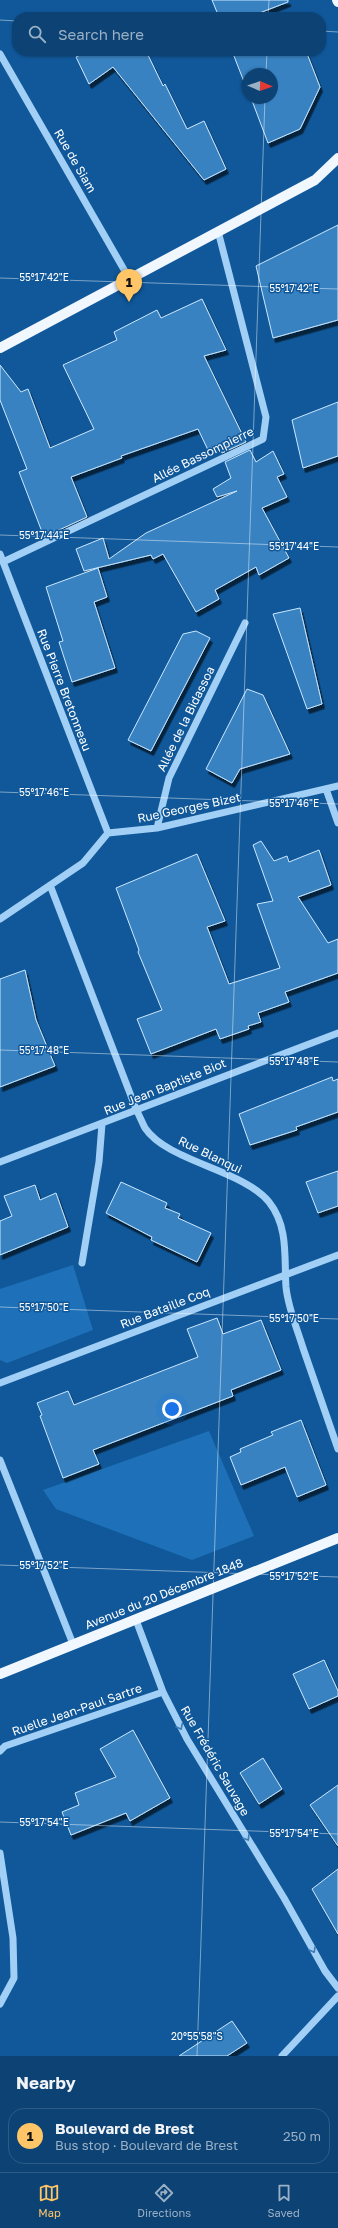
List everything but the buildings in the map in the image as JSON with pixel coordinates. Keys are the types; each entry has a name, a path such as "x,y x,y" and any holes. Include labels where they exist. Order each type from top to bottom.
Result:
{"main road":[{"path":"323,175 338,158"},
{"path":"0,348 130,280 323,175 338,171"},
{"name":"Avenue du 20 Décembre 1848","path":"0,1674 338,1538"}],"street":[{"name":"Rue de Siam","path":"0,54 130,280"},
{"name":"Allée Bassompierre","path":"3,562 262,439 266,417 218,231"},
{"name":"Rue Pierre Bretonneau","path":"0,554 108,833"},
{"name":"Allée de la Bidassoa","path":"157,828 169,778 245,623"},
{"name":"Rue Georges Bizet","path":"108,833 157,828 338,786"},
{"path":"326,789 338,823"},
{"path":"0,919 84,862 108,833"},
{"name":"Rue Blanqui","path":"50,884 136,1109 146,1129 156,1139 173,1150 252,1187 263,1196 273,1209 282,1230 286,1286 290,1310 338,1449"},
{"name":"Rue Jean Baptiste Biot","path":"0,1162 338,1032"},
{"path":"82,1263 99,1162 102,1124"},
{"name":"Rue Bataille Coq","path":"0,1383 286,1274 338,1256"},
{"path":"0,1460 73,1644"},
{"name":"Rue Frédéric Sauvage","path":"136,1620 163,1692 186,1739 284,1898 325,1971 338,1988"},
{"name":"Ruelle Jean-Paul Sartre","path":"0,1751 5,1746 163,1692"},
{"path":"0,1853 13,1938 14,1978 0,2004"},
{"path":"282,2056 338,1996"}],"shaded area":[{"path":"73,1265 93,1330 7,1363 0,1360 0,1289"},
{"path":"209,1431 254,1536 192,1560 56,1509 43,1490"}],"place":[{"name":"Boulevard de Brest","path":"129,302"}]}
